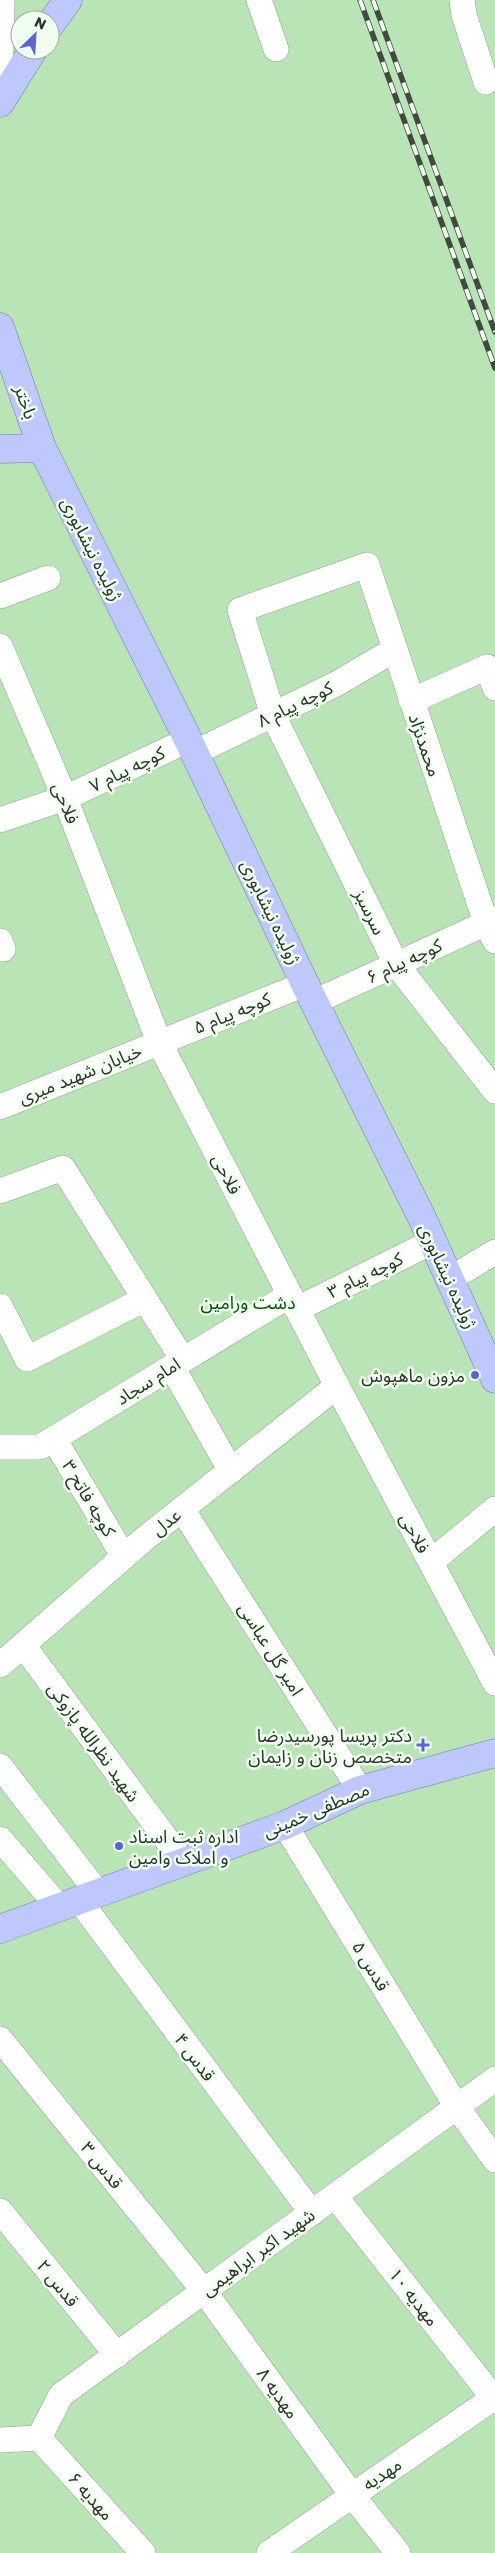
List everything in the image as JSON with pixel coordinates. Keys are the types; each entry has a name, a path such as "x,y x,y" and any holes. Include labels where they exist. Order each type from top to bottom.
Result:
{"main road":[{"path":"60,11 68,0"},
{"path":"0,103 26,60"},
{"name":"باختر","path":"0,327 42,448"},
{"path":"0,449 42,448"},
{"name":"ژولیده نیشابوری","path":"42,448 191,747 450,1279 495,1378"},
{"name":"مصطفی خمینی","path":"0,1929 285,1825 360,1790 495,1754"}],"street":[{"path":"0,93 2,0"},
{"path":"259,0 276,49"},
{"path":"462,0 464,15 486,82"},
{"name":"محمدنژاد","path":"367,565 411,701 492,928"},
{"name":"سرسبز","path":"367,565 240,610 273,715 396,964 495,1091"},
{"path":"0,596 48,578"},
{"name":"فلاحی","path":"0,646 65,798 159,1042 337,1386 495,1683"},
{"name":"کوچه پیام ۸","path":"191,747 273,715 336,684 394,650"},
{"path":"411,701 487,667 495,688"},
{"name":"کوچه پیام ۷","path":"0,820 65,798 191,747"},
{"name":"کوچه پیام ۶","path":"310,993 396,964 492,928"},
{"name":"کوچه پیام ۵","path":"159,1042 310,993"},
{"name":"خیابان شهید میری","path":"0,1106 159,1042"},
{"path":"0,1191 62,1168 145,1299 230,1471"},
{"name":"کوچه پیام ۳","path":"294,1302 432,1242"},
{"path":"450,1279 495,1252"},
{"path":"0,1306 27,1359 145,1299"},
{"name":"امام سجاد","path":"0,1448 40,1447 178,1363 294,1302"},
{"name":"عدل","path":"0,1665 124,1556 337,1386"},
{"name":"کوچه فاتح ۳","path":"54,1439 124,1556"},
{"name":"امیر گل عباسی","path":"182,1509 360,1790"},
{"path":"431,1562 495,1509"},
{"name":"شهید نظرالله پازوکی","path":"23,1645 184,1863"},
{"path":"0,1766 78,1900"},
{"name":"قدس ۵","path":"285,1825 457,2107 495,2160"},
{"path":"0,1839 78,1900"},
{"name":"قدس ۴","path":"78,1900 312,2213"},
{"name":"قدس ۳","path":"0,2039 204,2291"},
{"name":"شهید اکبر ابراهیمی","path":"39,2438 61,2395 495,2079"},
{"name":"مهدیه ۱۰","path":"335,2196 495,2398"},
{"name":"قدس ۲","path":"0,2211 117,2355"},
{"name":"مهدیه ۸","path":"204,2291 352,2495 398,2553"},
{"name":"مهدیه","path":"269,2553 495,2398"},
{"path":"0,2440 39,2438"},
{"name":"مهدیه ۶","path":"39,2438 143,2553"}],"green space":[{"name":"دشت ورامین","path":"0,0 495,0 495,2553 0,2553"}],"railway":[{"path":"360,0 495,368"},
{"path":"373,0 495,332"}],"place":[{"name":"مزون ماهپوش","path":"475,1375"},
{"name":"دکتر پریسا پورسیدرضا متخصص زنان و زایمان","path":"423,1745"},
{"name":"اداره ثبت اسناد و املاک وامین","path":"119,1846"}]}
